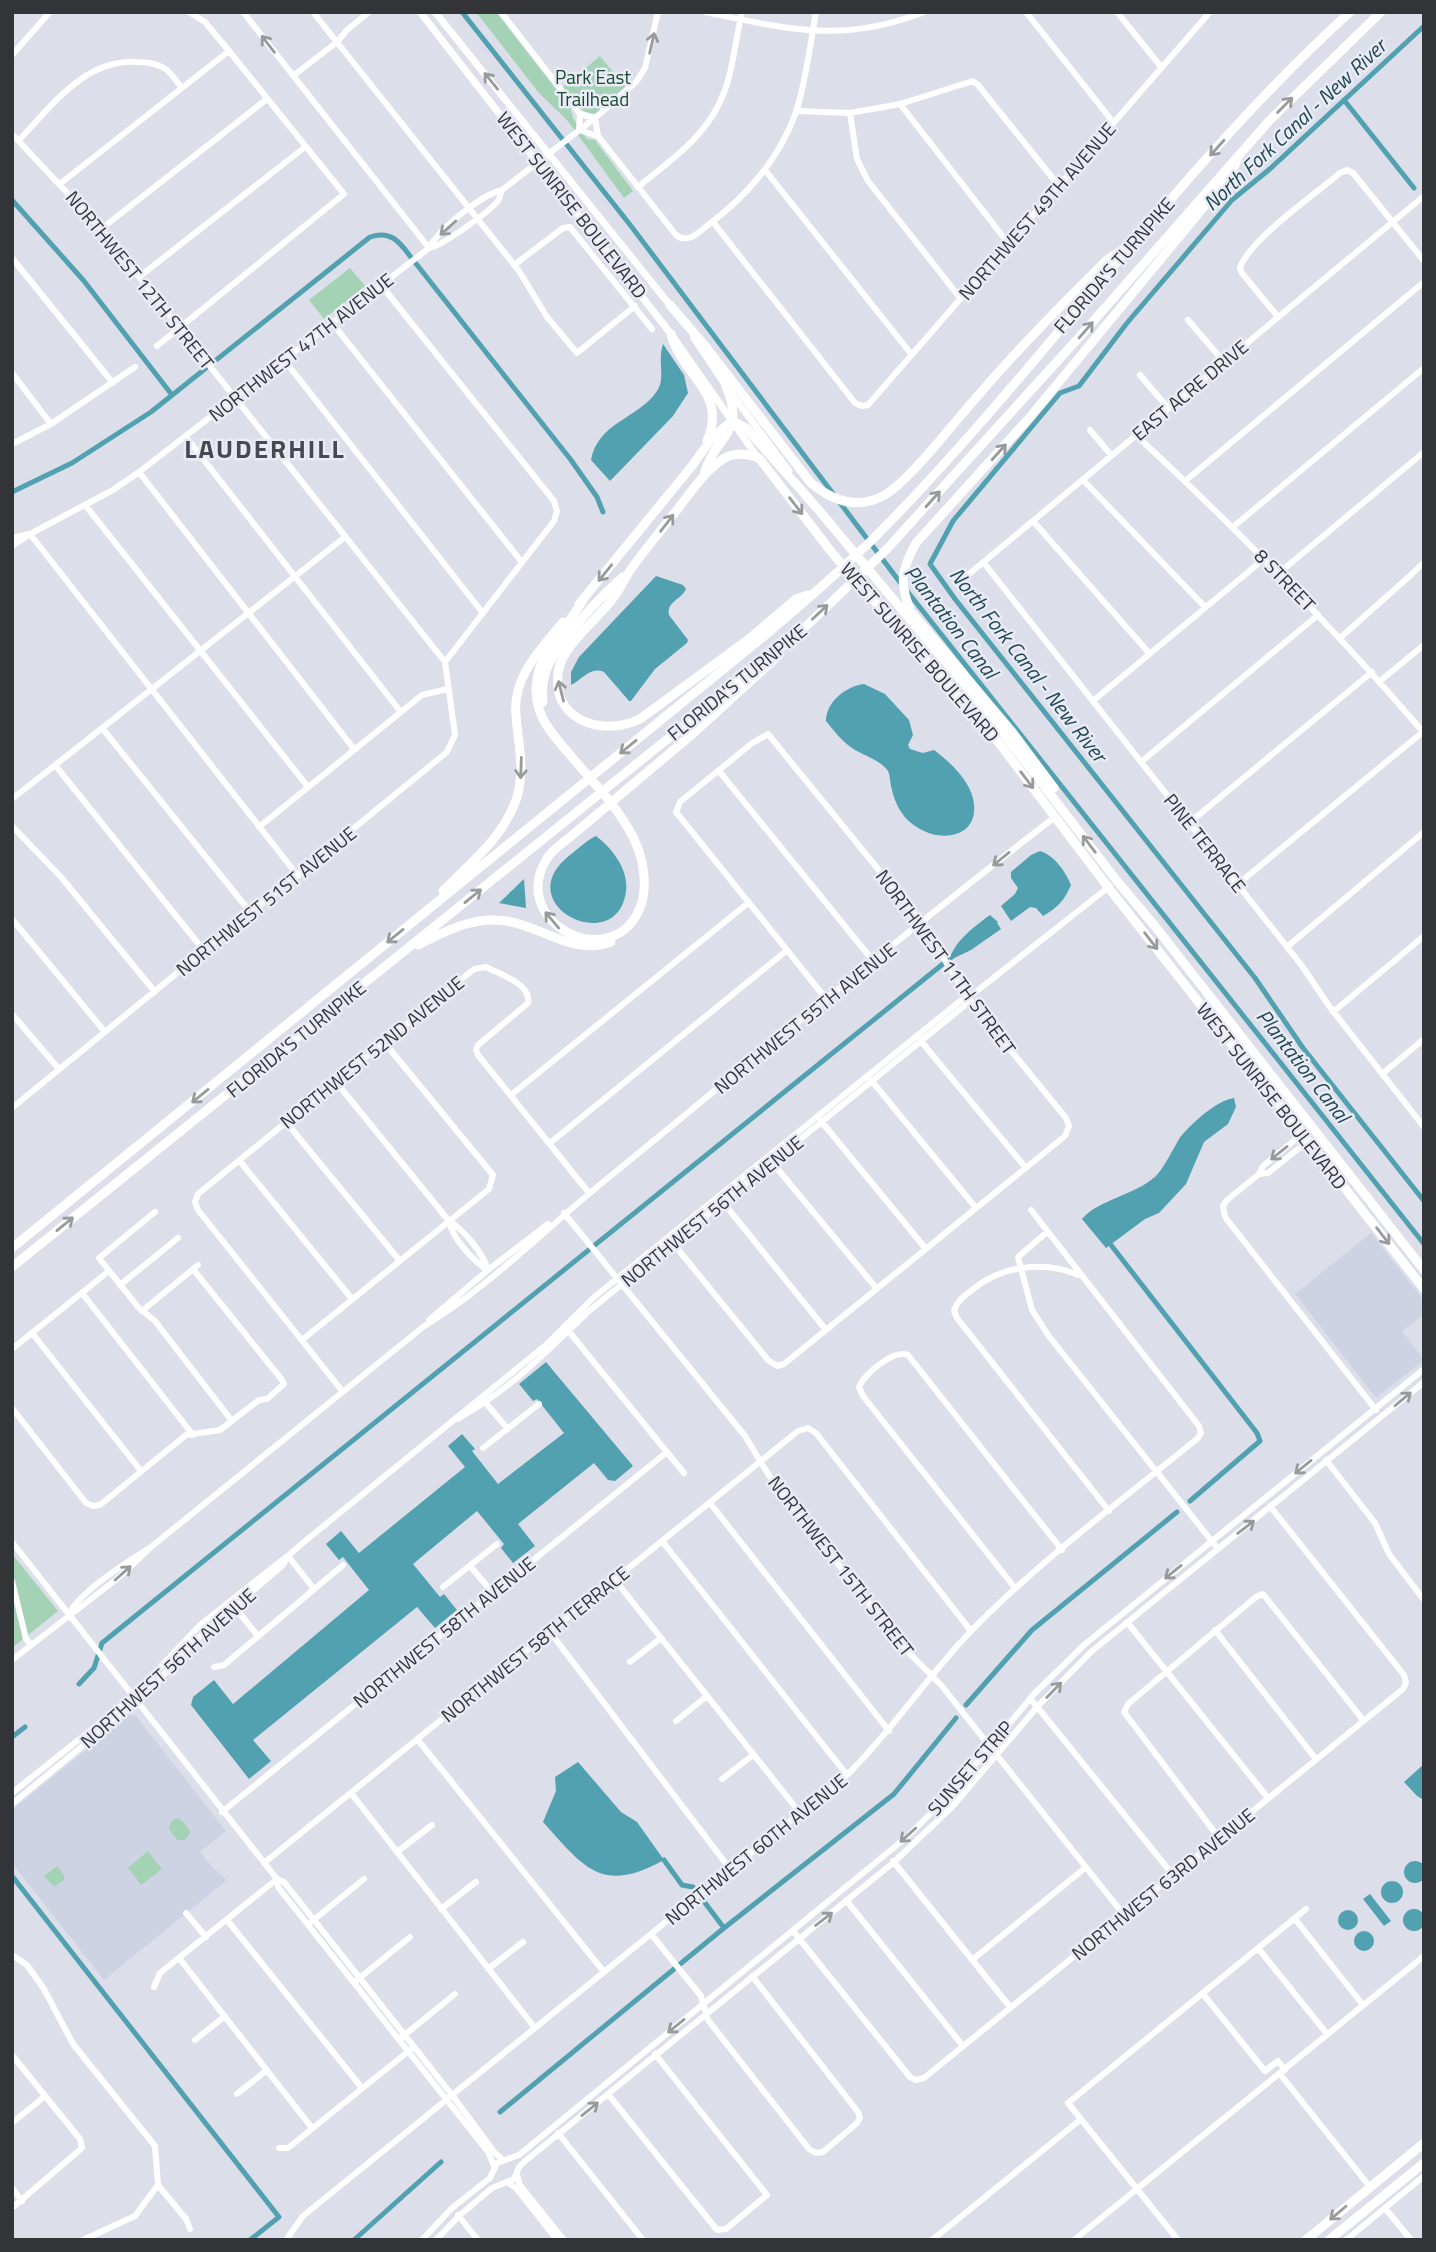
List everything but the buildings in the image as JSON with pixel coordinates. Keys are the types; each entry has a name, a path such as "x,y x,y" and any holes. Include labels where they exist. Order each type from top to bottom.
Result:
{"highway":[{"name":"FLORIDA'S TURNPIKE","path":"12,1248 754,644 861,550 964,440 1240,122 1350,12"},
{"name":"FLORIDA'S TURNPIKE","path":"12,1267 799,633 887,549 1082,334 1270,120 1381,12"},
{"path":"1061,806 1052,783 918,621 907,602 902,582 907,559 916,543 1030,417 1232,173 1239,155"},
{"path":"670,305 706,347 810,482 827,496 841,501 866,501 882,496 905,478 1064,302 1108,258 1133,243"},
{"path":"671,334 675,349 714,408 713,427 703,449"},
{"path":"704,475 707,464 728,434 733,421 734,410 726,386"},
{"path":"415,920 478,858 504,825 515,802 522,775 516,715 517,690 527,668 703,449 720,429 733,421"},
{"path":"733,421 746,428 817,508"},
{"path":"759,458 734,455 721,460 704,475 630,571 614,597 570,649 559,667 559,692 566,707 577,718 601,727 614,727 640,719 749,639 796,599 813,594"},
{"name":"WEST SUNRISE BOULEVARD","path":"759,458 834,555 983,722 1055,817 1238,1031 1424,1269"},
{"name":"WEST SUNRISE BOULEVARD","path":"817,508 980,703 1061,806 1113,884 1204,1008 1424,1289"},
{"path":"578,761 548,718 543,702 542,682 556,652 608,590 630,571"},
{"path":"401,954 455,927 488,920 527,925 576,945 595,946 622,936 631,930 642,915 650,893 650,881 641,840 616,806 545,723 538,708 537,680 546,656 583,600"},
{"path":"616,806 640,855 644,881 642,901 633,919 620,932 594,940 578,938 561,930 542,908 539,886 541,869 546,859 552,851 768,667 799,633"},
{"path":"1204,1008 1238,1031"},
{"path":"1264,1087 1275,1093 1300,1124 1310,1125"},
{"path":"1305,1137 1312,1137 1366,1205 1381,1214"},
{"path":"1306,2240 1424,2143"},
{"path":"1329,2240 1424,2163"},
{"path":"1362,2213 1369,2200 1370,2187"}],"main road":[{"name":"WEST SUNRISE BOULEVARD","path":"421,12 671,334 759,458"},
{"name":"WEST SUNRISE BOULEVARD","path":"435,12 670,305 726,386 817,508"}],"street":[{"path":"12,55 50,12"},
{"path":"157,346 344,194 205,22 189,12"},
{"path":"243,12 429,248"},
{"path":"313,12 514,265 547,317 577,353 635,306"},
{"path":"292,76 337,42 369,12"},
{"path":"501,12 580,114 595,117 598,136 681,240 688,239 713,222 750,188 765,170 796,111 816,12"},
{"name":"NORTHWEST 47TH AVENUE","path":"12,538 30,534 86,506 139,472 414,260 468,210 491,193 502,190 578,131 636,82 645,68 658,12"},
{"path":"705,12 741,16 812,32 872,29 924,12"},
{"path":"1026,12 1113,122"},
{"path":"1117,12 1162,68"},
{"name":"NORTHWEST 49TH AVENUE","path":"713,222 855,403 868,405 1209,13"},
{"path":"638,187 704,129 721,101 741,16"},
{"path":"61,183 229,51"},
{"path":"19,140 76,81 101,66 127,61 150,63 166,69 182,88"},
{"path":"796,111 850,113 900,104 973,81 1059,186"},
{"path":"101,229 267,99"},
{"path":"900,104 1009,243"},
{"path":"850,113 857,159 867,181 961,299"},
{"path":"580,114 578,131 598,136"},
{"name":"NORTHWEST 12TH STREET","path":"12,134 61,183 101,229 445,662"},
{"path":"139,277 305,147"},
{"path":"765,170 912,355"},
{"path":"1278,317 1242,273 1240,267 1244,257 1270,232 1347,170 1353,173 1424,261"},
{"name":"NORTHWEST 47TH AVENUE","path":"429,248 449,240 497,201 502,190"},
{"name":"EAST ACRE DRIVE","path":"957,584 1424,196"},
{"path":"514,265 563,228 570,228 652,329"},
{"path":"12,258 113,383"},
{"path":"1185,481 1424,282"},
{"path":"381,285 554,501 557,511 554,521 445,662"},
{"path":"1188,320 1224,362"},
{"path":"333,324 522,561"},
{"path":"285,361 482,611"},
{"path":"12,444 51,424 135,367"},
{"path":"1233,527 1424,368"},
{"path":"12,373 51,424"},
{"path":"1140,375 1168,408"},
{"path":"1090,430 1111,455"},
{"name":"8 STREET","path":"1137,436 1265,558 1372,672 1423,732"},
{"path":"186,437 400,711"},
{"path":"1279,573 1424,452"},
{"path":"139,472 354,749"},
{"path":"1083,480 1205,607"},
{"path":"86,506 308,787"},
{"path":"1033,521 1149,653"},
{"path":"30,534 298,876"},
{"name":"NORTHWEST 47TH AVENUE","path":"12,546 30,534"},
{"path":"12,799 345,537"},
{"path":"1093,701 1265,558"},
{"path":"1340,638 1424,562"},
{"name":"PINE TERRACE","path":"984,563 1238,884 1333,1012 1424,1127"},
{"path":"1141,762 1318,614"},
{"path":"1380,681 1424,645"},
{"name":"NORTHWEST 51ST AVENUE","path":"12,1108 447,752 455,735 445,662"},
{"path":"1189,823 1372,672"},
{"path":"259,827 400,711 422,695 448,689"},
{"path":"102,728 251,914"},
{"path":"1238,884 1423,732"},
{"name":"NORTHWEST 11TH STREET","path":"719,771 768,734 922,923 968,998 1066,1118 1069,1126 1065,1136 1026,1168"},
{"path":"55,765 205,952"},
{"path":"827,1000 676,812 680,802 719,771 874,962"},
{"name":"NORTHWEST 55TH AVENUE","path":"12,1660 118,1578 151,1547 423,1327 450,1309 490,1272 544,1233 564,1213 1055,817"},
{"path":"12,826 61,877 155,992"},
{"path":"1287,947 1424,832"},
{"name":"NORTHWEST 56TH AVENUE","path":"12,1804 134,1699 188,1636 283,1565 288,1556 482,1399 620,1281 919,1039 960,1001 968,998 1113,884"},
{"path":"589,1193 511,1094 748,903"},
{"path":"12,919 105,1031"},
{"path":"1333,1012 1424,936"},
{"path":"550,1143 786,951"},
{"name":"NORTHWEST 52ND AVENUE","path":"302,1340 198,1210 195,1202 198,1194 474,969 485,967 525,988 530,996 528,1003 476,1049 478,1055 511,1094"},
{"path":"12,1014 59,1069"},
{"path":"671,1240 768,1360 777,1366 785,1364 1026,1168 919,1039"},
{"path":"1382,1074 1424,1039"},
{"path":"343,1392 302,1340 489,1189 493,1182 493,1175 384,1042"},
{"path":"870,1078 976,1208"},
{"path":"336,1082 449,1221 457,1226 485,1260 490,1272"},
{"path":"820,1119 926,1249"},
{"path":"286,1122 400,1261"},
{"path":"1305,1137 1263,1166 1259,1174 1227,1200 1223,1206 1225,1217 1382,1417"},
{"path":"239,1160 352,1299"},
{"path":"770,1160 877,1289"},
{"path":"721,1199 826,1330"},
{"path":"1031,1209 1082,1278"},
{"path":"155,1212 99,1258 142,1311 155,1321 232,1421"},
{"name":"NORTHWEST 15TH STREET","path":"564,1213 745,1436 774,1482 907,1651 933,1676 1124,1915"},
{"path":"1048,1233 1020,1254 1018,1261 1039,1322 1218,1549"},
{"path":"120,1285 178,1238"},
{"path":"12,1408 86,1503 93,1506 100,1505 186,1435 220,1430 259,1400 267,1399 284,1384 196,1267 142,1311"},
{"path":"1082,1278 1076,1273 1051,1267 1022,1268 998,1274 977,1285 957,1303 954,1311 1109,1511"},
{"path":"12,1349 109,1271"},
{"name":"NORTHWEST 60TH AVENUE","path":"286,2240 303,2216 847,1775 889,1731 971,1631 1015,1588 1198,1438 1201,1433 1199,1426 1082,1278"},
{"path":"82,1293 194,1434"},
{"path":"566,1328 684,1473"},
{"path":"32,1333 141,1471"},
{"path":"1015,1588 863,1396 859,1387 862,1380 894,1354 902,1352 908,1355 1062,1550"},
{"name":"SUNSET STRIP","path":"506,2160 519,2155 888,1854 928,1817 1030,1698 1084,1646 1424,1369"},
{"name":"SUNSET STRIP","path":"517,2172 524,2162 847,1901 930,1830 971,1787 1038,1706 1092,1651 1424,1382"},
{"path":"482,1399 508,1429"},
{"path":"483,1448 539,1404"},
{"name":"NORTHWEST 58TH TERRACE","path":"264,1863 760,1461 798,1431 807,1428 816,1433 971,1631"},
{"name":"NORTHWEST 58TH AVENUE","path":"222,1812 667,1452"},
{"path":"1321,1453 1375,1523 1389,1554 1424,1600"},
{"path":"1264,1499 1271,1507"},
{"path":"710,1503 889,1731"},
{"name":"NORTHWEST 63RD AVENUE","path":"800,1938 909,2077 916,2080 924,2078 1402,1689 1406,1683 1404,1675 1271,1507"},
{"path":"663,1541 847,1775"},
{"path":"12,1542 264,1863 276,1879 278,1887 311,1923 494,2151 516,2165 520,2185 564,2240"},
{"path":"443,1587 497,1544"},
{"path":"288,1556 314,1589"},
{"path":"214,1667 224,1665 343,1565"},
{"path":"470,1566 493,1592"},
{"path":"615,1580 800,1813"},
{"path":"12,1581 26,1639 31,1645"},
{"path":"1219,1838 1124,1712 1128,1704 1215,1630 1263,1594 1364,1721"},
{"path":"232,1604 258,1636"},
{"path":"1122,1615 1268,1798"},
{"path":"1215,1630 1316,1759"},
{"path":"550,1632 730,1869"},
{"path":"630,1662 661,1638"},
{"path":"676,1721 707,1696"},
{"path":"1030,1698 1173,1875"},
{"name":"NORTHWEST 56TH AVENUE","path":"12,1793 134,1699"},
{"path":"418,1740 604,1972"},
{"path":"722,1779 753,1755"},
{"path":"962,1780 971,1787"},
{"path":"351,1793 535,2028"},
{"path":"397,1852 432,1825"},
{"path":"888,1854 1010,2007"},
{"path":"972,1960 1085,1868"},
{"path":"153,1987 160,1973 276,1879"},
{"path":"311,1923 364,1879"},
{"path":"441,1909 476,1882"},
{"path":"841,1893 963,2046"},
{"path":"1178,2240 1068,2103 1306,1909"},
{"path":"186,1913 206,1937"},
{"path":"1295,1919 1363,2005"},
{"path":"227,1920 362,2088"},
{"path":"793,1931 800,1938"},
{"path":"651,1934 701,1996 705,2016 809,2149 816,2153 823,2152 857,2123 860,2119 858,2112 746,1969"},
{"path":"356,1980 410,1937"},
{"path":"488,1969 523,1942"},
{"path":"1258,1948 1327,2034"},
{"path":"12,1955 27,1965 44,1989 73,2044 155,2146 158,2185 186,2219 190,2229"},
{"path":"1074,2240 1424,1956"},
{"path":"179,1958 312,2128"},
{"path":"402,2037 456,1994"},
{"path":"1203,1994 1265,2071 1278,2061 1282,2072 1370,2187"},
{"path":"195,2040 225,2016"},
{"path":"602,2087 717,2230 726,2229 767,2195 650,2047"},
{"path":"279,2148 288,2148 411,2049"},
{"path":"12,2055 79,2139 82,2148 12,2208"},
{"path":"237,2094 267,2070"},
{"path":"12,2123 45,2096"},
{"path":"450,2098 493,2159 499,2180 516,2188 556,2240"},
{"path":"932,2240 1080,2120"},
{"path":"552,2126 643,2240"},
{"path":"422,2240 452,2208 490,2178 494,2170 506,2160"},
{"path":"436,2240 492,2188 506,2182 517,2172"},
{"path":"1346,2240 1424,2176"},
{"path":"83,2240 135,2216 158,2185"},
{"path":"12,2189 22,2201"},
{"path":"452,2208 478,2240"},
{"path":"1385,2208 1411,2240"}],"shaded area":[{"path":"1371,1233 1424,1301 1424,1314 1402,1331 1424,1360 1376,1398 1295,1294"},
{"path":"129,1715 136,1716 226,1831 200,1852 227,1880 104,1980 12,1863 12,1810"}],"green space":[{"path":"476,12 496,12 570,107 573,118 587,139 595,140 633,191 624,198 567,120 539,93"},
{"name":"Park East Trailhead","path":"600,56 625,87 600,108 600,114 593,114 582,110 563,87"},
{"path":"350,268 365,286 324,319 309,300"},
{"path":"12,1554 58,1611 12,1648"},
{"path":"180,1819 189,1829 190,1833 185,1840 177,1840 169,1829 170,1823"},
{"path":"148,1851 162,1869 141,1885 128,1868"},
{"path":"57,1866 64,1875 64,1880 54,1887 44,1876"}],"water":[{"path":"663,344 684,375 688,393 673,416 610,481 591,460 595,447 610,429 640,408 657,391 661,381"},
{"path":"656,576 683,585 686,589 670,607 669,615 688,640 687,643 655,669 631,701 604,672 590,672 571,685 571,672 579,657"},
{"path":"864,684 885,694 909,720 913,735 908,745 910,749 923,753 934,750 965,781 974,805 970,824 964,830 948,836 938,835 914,825 897,806 885,767 848,745 826,721 829,707 838,696 850,688"},
{"path":"596,836 618,860 625,875 626,891 619,911 605,921 588,923 571,917 557,906 551,891 554,874 570,855"},
{"path":"1040,851 1059,865 1071,885 1060,903 1043,916 1036,908 1030,907 1011,921 1001,906 1018,888 1011,878 1011,872"},
{"path":"524,879 526,908 499,903"},
{"path":"990,915 1001,929 971,950 950,960 960,941"},
{"path":"1234,1098 1236,1107 1228,1124 1204,1142 1186,1184 1159,1213 1145,1219 1106,1248 1082,1219 1089,1212 1156,1176 1189,1127 1212,1108"},
{"path":"546,1362 633,1466 615,1481 608,1480 594,1463 518,1524 535,1546 513,1563 501,1548 504,1544 477,1511 413,1564 440,1597 444,1594 457,1610 435,1628 417,1607 253,1740 271,1761 249,1779 191,1705 193,1697 214,1680 233,1704 369,1590 343,1557 339,1560 326,1544 341,1531 359,1553 465,1467 448,1446 462,1434 498,1484 564,1433 537,1399 533,1401 519,1384"},
{"path":"578,1762 621,1812 637,1822 664,1860 624,1875 595,1871 570,1852 543,1822 556,1791 555,1777"},
{"path":"1424,1764 1424,1800 1404,1782"},
{"path":"1415,1861 1423,1864 1426,1872 1423,1880 1415,1883 1407,1880 1404,1872 1407,1864"},
{"path":"1388,1881 1396,1881 1403,1888 1403,1896 1396,1903 1388,1903 1381,1896 1381,1888"},
{"path":"1370,1894 1391,1921 1384,1926 1363,1899"},
{"path":"1414,1909 1422,1912 1425,1920 1422,1928 1414,1931 1406,1928 1403,1920 1406,1912"},
{"path":"1344,1910 1352,1910 1358,1920 1352,1930 1344,1930 1338,1924 1338,1916"},
{"path":"1360,1931 1368,1931 1374,1941 1368,1951 1360,1951 1354,1945 1354,1937"}],"waterway":[{"name":"Plantation Canal","path":"462,12 631,226 899,581 1424,1244"},
{"name":"North Fork Canal - New River","path":"1424,26 1271,168 1232,200 1127,323 1079,386 1060,393 953,521 930,564 1255,978 1303,1048 1424,1201"},
{"path":"1344,100 1414,188"},
{"path":"12,200 84,281 172,395"},
{"path":"12,492 72,463 151,412 370,237 383,235 393,238 406,251 571,460 597,497 603,512"},
{"path":"79,1684 94,1668 102,1643 954,955"},
{"path":"1111,1245 1257,1433 1260,1441 1190,1501"},
{"path":"966,1705 1032,1630 1177,1512"},
{"path":"500,2112 724,1928 894,1794 956,1718"},
{"path":"12,1737 25,1727"},
{"path":"664,1860 682,1885 693,1887 724,1928"},
{"path":"12,1876 279,2217 250,2240"},
{"path":"354,2240 441,2162"}],"district":[{"name":"LAUDERHILL","path":"265,449"}]}
